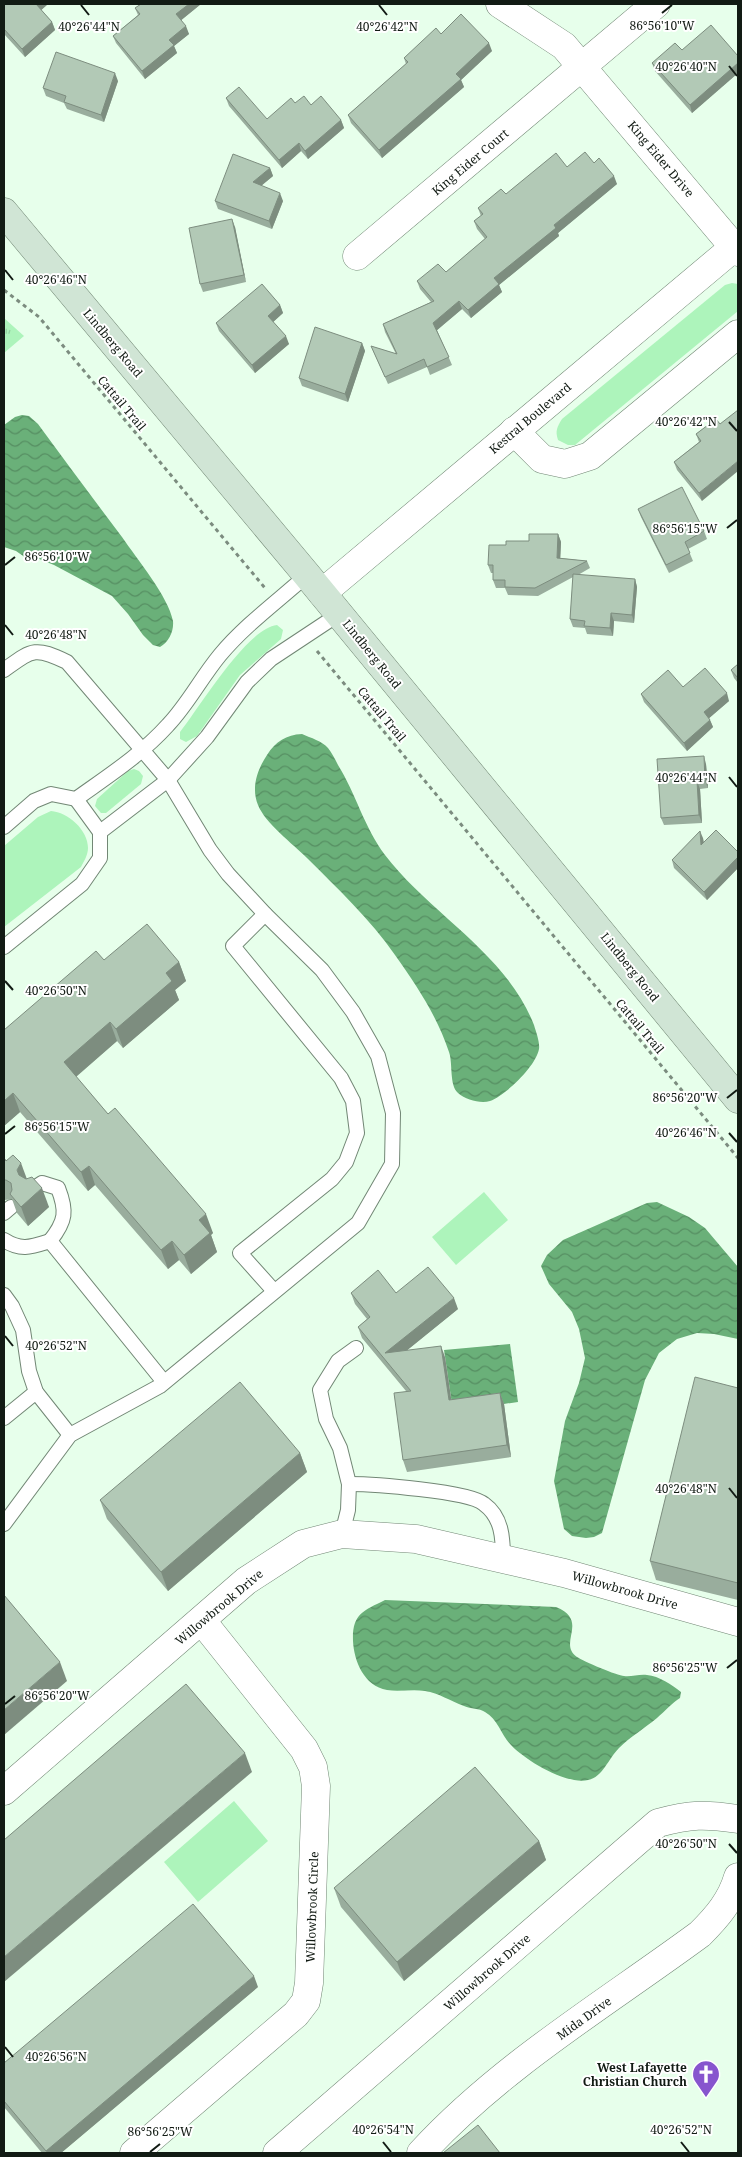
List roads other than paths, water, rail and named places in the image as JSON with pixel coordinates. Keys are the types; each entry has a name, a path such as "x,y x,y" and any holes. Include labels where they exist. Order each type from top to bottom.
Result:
{"main road":[{"name":"Lindberg Road","path":"4,212 339,614 738,1099"}],"street":[{"name":"King Eider Drive","path":"500,4 564,46 737,247"},
{"path":"583,67 656,4"},
{"name":"King Eider Court","path":"357,256 583,67"},
{"name":"Kestral Boulevard","path":"314,584 514,431 737,247"},
{"path":"514,431 542,459 565,464 590,456 738,334"},
{"name":"Willowbrook Drive","path":"4,1791 246,1581 303,1544 342,1534 416,1539 564,1573 738,1622"},
{"name":"Willowbrook Circle","path":"134,2153 296,2014 306,2001 309,1983 316,1786 313,1767 304,1749 202,1621"},
{"name":"Willowbrook Drive","path":"277,2153 658,1823 688,1815 713,1815 738,1819"},
{"name":"Mida Drive","path":"420,2153 450,2122 503,2076 700,1934 717,1917 730,1898 738,1877"}],"lane":[{"path":"76,799 142,751 168,725 190,698 220,655 277,602 314,584"},
{"path":"100,832 168,780 207,737 247,682 271,659 339,614"},
{"path":"4,670 28,653 46,652 67,662 168,780 210,850 228,874 265,914 322,970 353,1012 378,1056 393,1113 392,1164 358,1223 164,1382 70,1435 4,1524"},
{"path":"4,827 34,801 51,794 76,799 100,832 100,858 82,884 4,947"},
{"path":"265,914 233,946 341,1078 353,1101 357,1134 346,1162 332,1179 240,1253 274,1291"},
{"path":"4,1240 14,1247 32,1247 50,1241 59,1230 65,1207 58,1188 42,1183 33,1189"},
{"path":"50,1241 164,1382"},
{"path":"4,1295 24,1330 29,1371 36,1392 70,1435"},
{"path":"342,1534 348,1510 349,1484 340,1448 326,1419 320,1390 338,1361 356,1348"},
{"path":"4,1418 36,1392"},
{"path":"349,1484 384,1485 463,1496 484,1503 500,1523 502,1559"}],"water":[{"path":"29,416 38,424 159,589 173,621 172,632 160,647 153,645 143,635 112,596 54,565 39,559 26,558 16,551 4,547 4,425 15,417"},
{"path":"302,734 320,742 329,750 344,776 371,833 385,855 423,896 486,955 505,976 521,999 534,1025 539,1049 537,1056 526,1071 497,1098 486,1102 478,1102 465,1098 458,1093 453,1085 450,1057 444,1039 419,990 385,942 364,917 273,826 258,805 255,786 263,761 270,750 282,740"},
{"path":"657,1202 689,1217 705,1228 738,1267 738,1339 697,1333 677,1339 659,1353 645,1380 602,1533 586,1538 572,1536 564,1529 554,1481 565,1421 579,1383 585,1358 579,1329 572,1312 549,1284 541,1266 547,1255 563,1240 647,1203"},
{"path":"510,1344 518,1402 453,1411 444,1350"},
{"path":"385,1600 556,1607 566,1613 571,1619 570,1645 577,1657 621,1675 656,1677 681,1692 680,1698 623,1744 598,1775 588,1780 569,1779 546,1770 517,1751 493,1719 483,1711 467,1707 430,1692 420,1690 396,1691 379,1688 366,1678 358,1664 354,1649 354,1625 360,1614"}],"place":[{"name":"West Lafayette Christian Church","path":"706,2098"}]}
